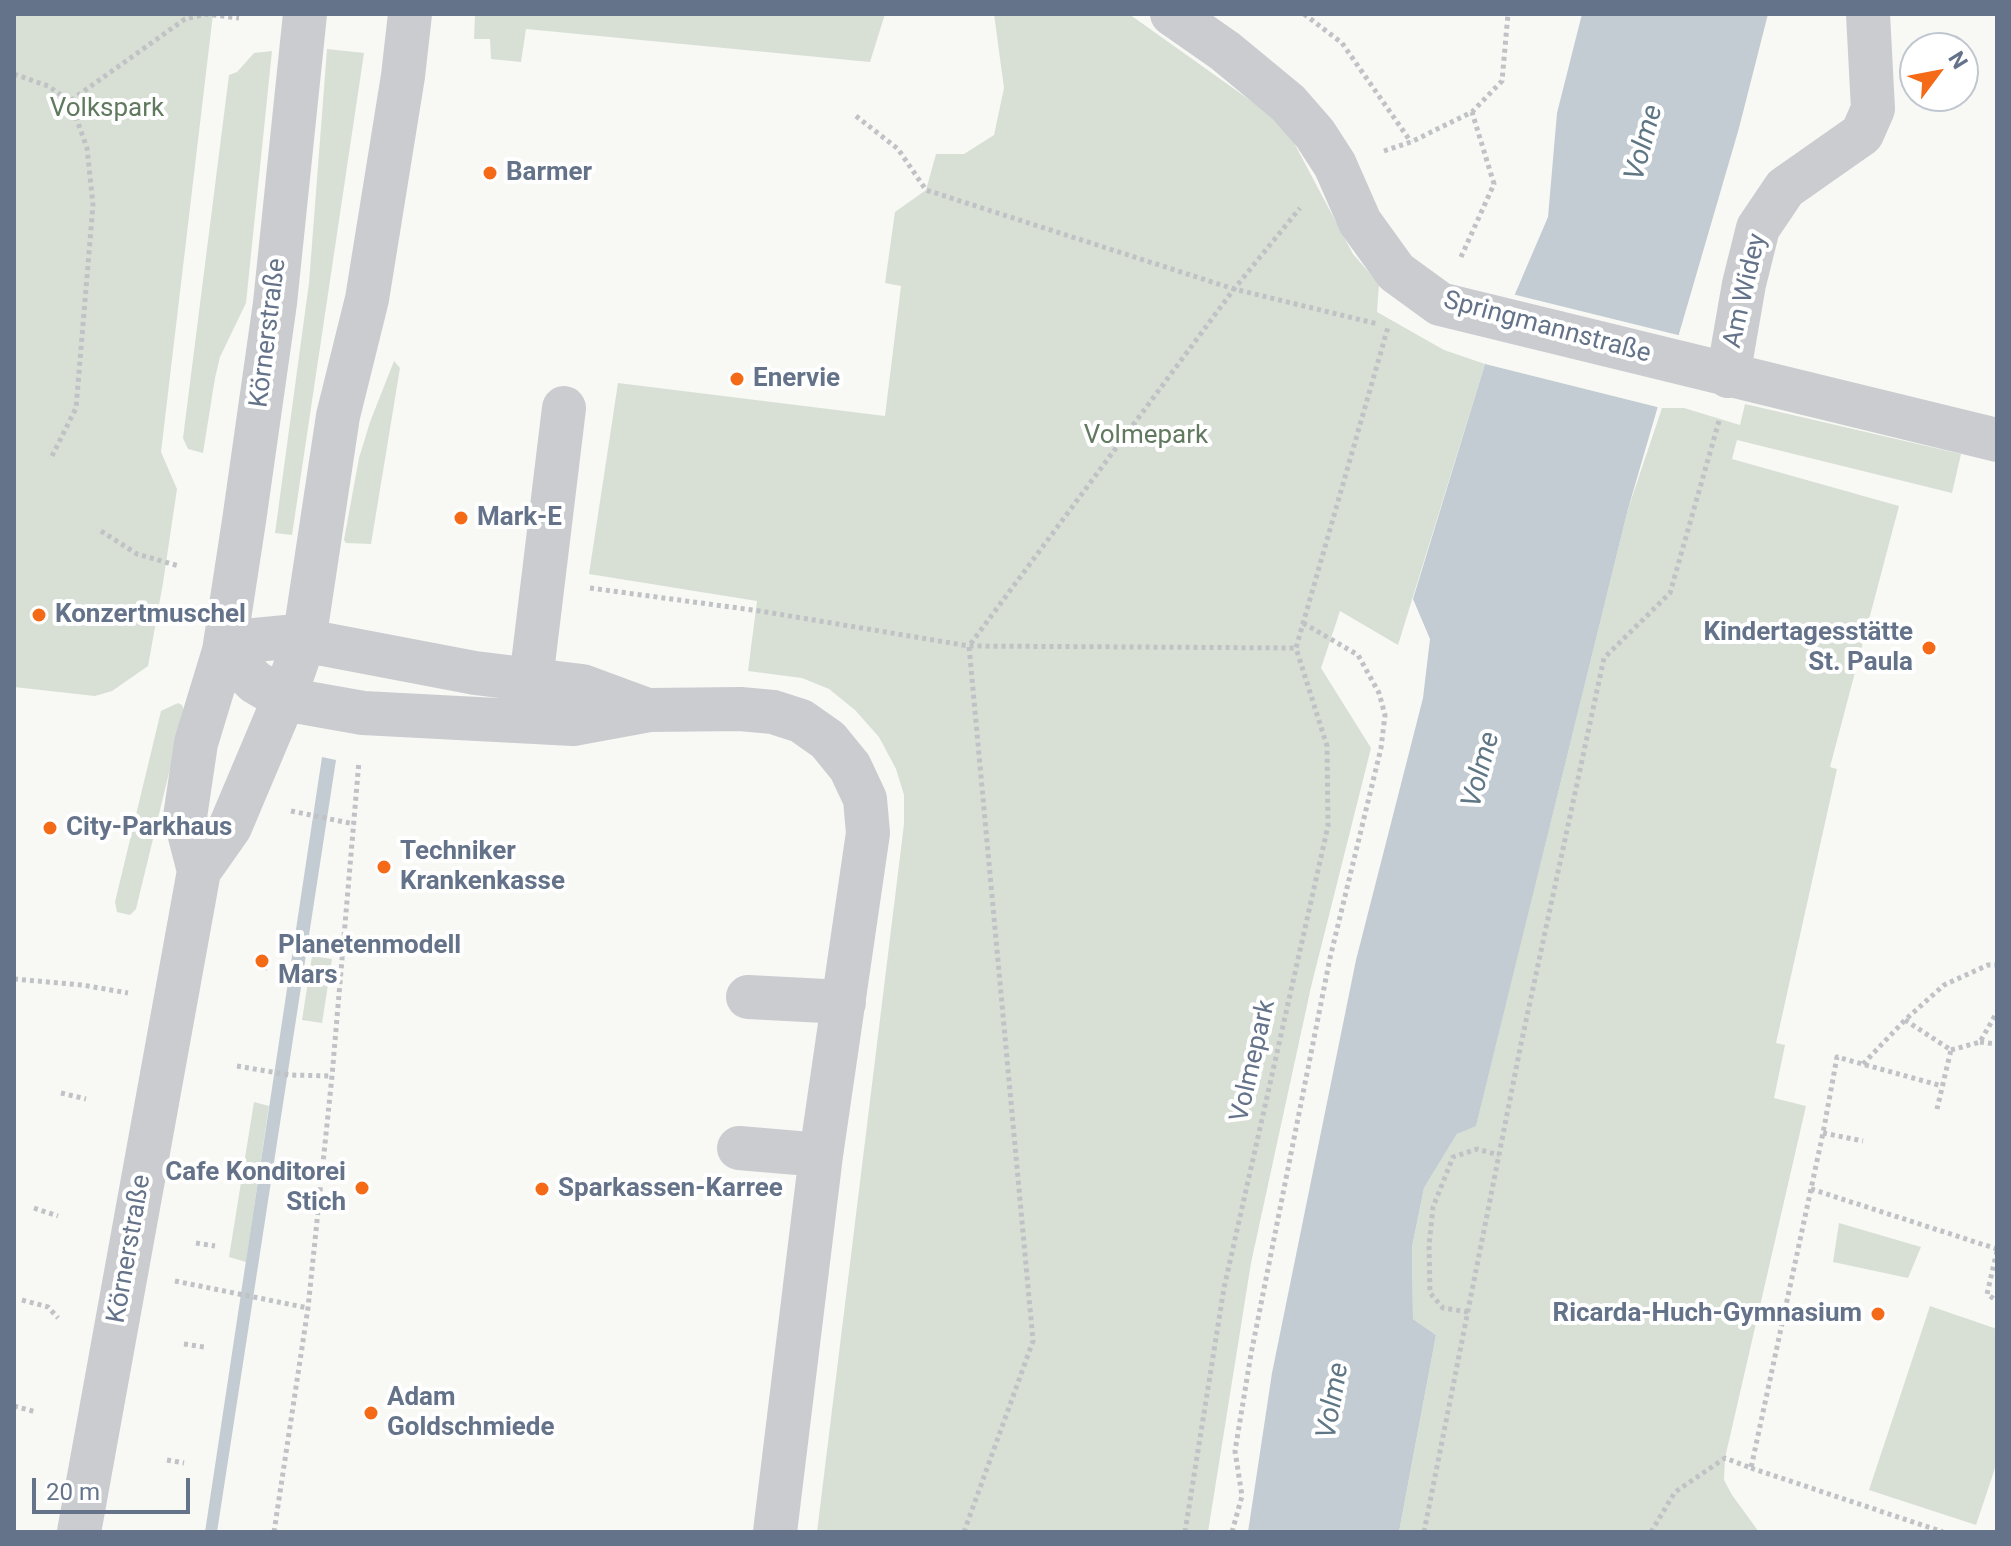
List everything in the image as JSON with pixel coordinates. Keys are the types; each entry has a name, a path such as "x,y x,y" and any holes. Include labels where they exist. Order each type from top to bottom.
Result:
{"street":[{"name":"Körnerstraße","path":"79,1532 199,871 185,817 196,743 224,651 275,303 305,14"},
{"name":"Körnerstraße","path":"199,871 230,827 284,699 304,641 338,416 367,299 410,14"},
{"name":"Springmannstraße","path":"1172,14 1225,51 1288,103 1315,134 1335,165 1360,222 1396,272 1440,304 1997,440"},
{"name":"Am Widey","path":"1728,376 1744,284 1758,228 1785,188 1862,134 1873,109 1868,14"},
{"path":"531,680 564,408"},
{"path":"649,710 582,686 475,673 286,637 255,640 224,651 255,682 284,699 363,713 573,724 649,710 740,709 773,712 801,721 828,740 850,767 865,799 868,833 821,1155 775,1532"},
{"path":"748,997 844,1002"},
{"path":"739,1148 821,1155"}],"path":[{"path":"70,101 185,19 206,14 239,18"},
{"path":"1304,14 1342,43 1411,142"},
{"path":"964,1532 1033,1341 969,646 1234,289 1335,165 1411,142 1472,112 1502,81 1508,14"},
{"path":"14,74 48,86 70,101 87,148 93,205 76,408 52,456"},
{"path":"1440,304 1494,184 1472,112"},
{"path":"543,581 760,611 969,646 1296,648 1388,326 1234,289 926,190 898,149 856,116"},
{"path":"1424,1532 1499,1155 1604,658 1670,593 1714,444 1728,376"},
{"path":"101,531 137,554 179,566"},
{"path":"1232,1532 1242,1496 1235,1451 1251,1354 1330,958 1381,748 1385,715 1379,693 1358,655 1303,623"},
{"name":"Volmepark","path":"1185,1532 1224,1288 1328,826 1327,746 1296,648"},
{"path":"274,1532 308,1308 332,1076 360,748"},
{"path":"291,811 354,824"},
{"path":"1863,1064 1944,985 1988,965 1997,965"},
{"path":"257,966 267,968"},
{"path":"14,979 82,985 176,1001"},
{"path":"1980,1042 1997,1012"},
{"path":"1905,1020 1951,1050 1980,1042 1997,1044"},
{"path":"1937,1109 1951,1050"},
{"path":"1751,1468 1837,1057 1942,1086"},
{"path":"237,1066 290,1075 332,1076"},
{"path":"61,1093 86,1099"},
{"path":"1823,1133 1863,1141"},
{"path":"1468,1312 1443,1308 1430,1293 1429,1246 1433,1207 1453,1157 1477,1149 1499,1155"},
{"path":"1811,1189 1997,1250 1987,1294 1997,1301"},
{"path":"34,1208 58,1216"},
{"path":"196,1243 215,1246"},
{"path":"126,1270 308,1308"},
{"path":"22,1300 48,1307 58,1318"},
{"path":"184,1344 204,1347"},
{"path":"14,1406 36,1412"},
{"path":"1651,1532 1675,1492 1725,1458 1917,1528 1943,1532"},
{"path":"167,1460 184,1463"}],"green space":[{"name":"Volkspark","path":"14,14 213,14 161,452 177,489 163,583 148,666 112,691 95,696 14,687"},
{"path":"475,14 885,14 870,62 526,29 521,62 491,59 490,39 474,39"},
{"name":"Volmepark","path":"994,14 1129,14 1268,113 1292,139 1353,254 1379,284 1377,312 1444,350 1485,364 1398,645 1340,611 1321,668 1371,748 1311,987 1251,1263 1208,1532 817,1532 904,824 904,795 896,769 879,737 855,710 829,689 802,678 748,671 757,601 589,574 618,383 885,416 901,286 885,283 895,212 926,190 936,154 964,154 994,135 1004,88"},
{"path":"327,49 364,53 292,535 275,533 309,283"},
{"path":"272,51 246,303 220,357 203,453 188,449 183,438 229,75 237,72 254,53"},
{"path":"394,361 400,368 371,544 346,543 344,540 359,458"},
{"path":"1745,404 1961,454 1952,493 1737,440 1732,459 1899,506 1830,767 1837,769 1776,1043 1785,1045 1774,1098 1806,1106 1725,1458 1724,1480 1759,1532 1399,1532 1436,1335 1413,1319 1412,1247 1424,1188 1457,1134 1476,1125 1628,509 1662,408 1684,408 1740,425"},
{"path":"178,703 184,711 136,909 130,915 117,912 115,902 161,711"},
{"path":"312,956 332,959 322,1023 302,1020"},
{"path":"254,1102 269,1106 246,1262 229,1257"},
{"path":"1839,1223 1921,1247 1908,1278 1833,1262"},
{"path":"1930,1306 1997,1329 1997,1462 1976,1525 1869,1490"}],"water":[{"name":"Volme","path":"1582,14 1768,14 1739,128 1628,509 1476,1126 1457,1134 1424,1188 1412,1247 1413,1319 1436,1335 1399,1532 1248,1532 1272,1373 1356,960 1423,698 1430,639 1413,599 1485,364 1548,217 1557,113"},
{"path":"322,757 336,760 217,1532 205,1532"}],"pier":[{"path":"1512,294 1682,336 1661,408 1485,364"}],"place":[{"name":"Barmer","path":"490,173"},
{"name":"Enervie","path":"737,379"},
{"name":"Mark-E","path":"461,518"},
{"name":"Konzertmuschel","path":"39,615"},
{"name":"Kindertagesstätte St. Paula","path":"1929,648"},
{"name":"City-Parkhaus","path":"50,828"},
{"name":"Techniker Krankenkasse","path":"384,867"},
{"name":"Planetenmodell Mars","path":"262,961"},
{"name":"Cafe Konditorei Stich","path":"362,1188"},
{"name":"Sparkassen-Karree","path":"542,1189"},
{"name":"Ricarda-Huch-Gymnasium","path":"1878,1314"},
{"name":"Adam Goldschmiede","path":"371,1413"}]}
